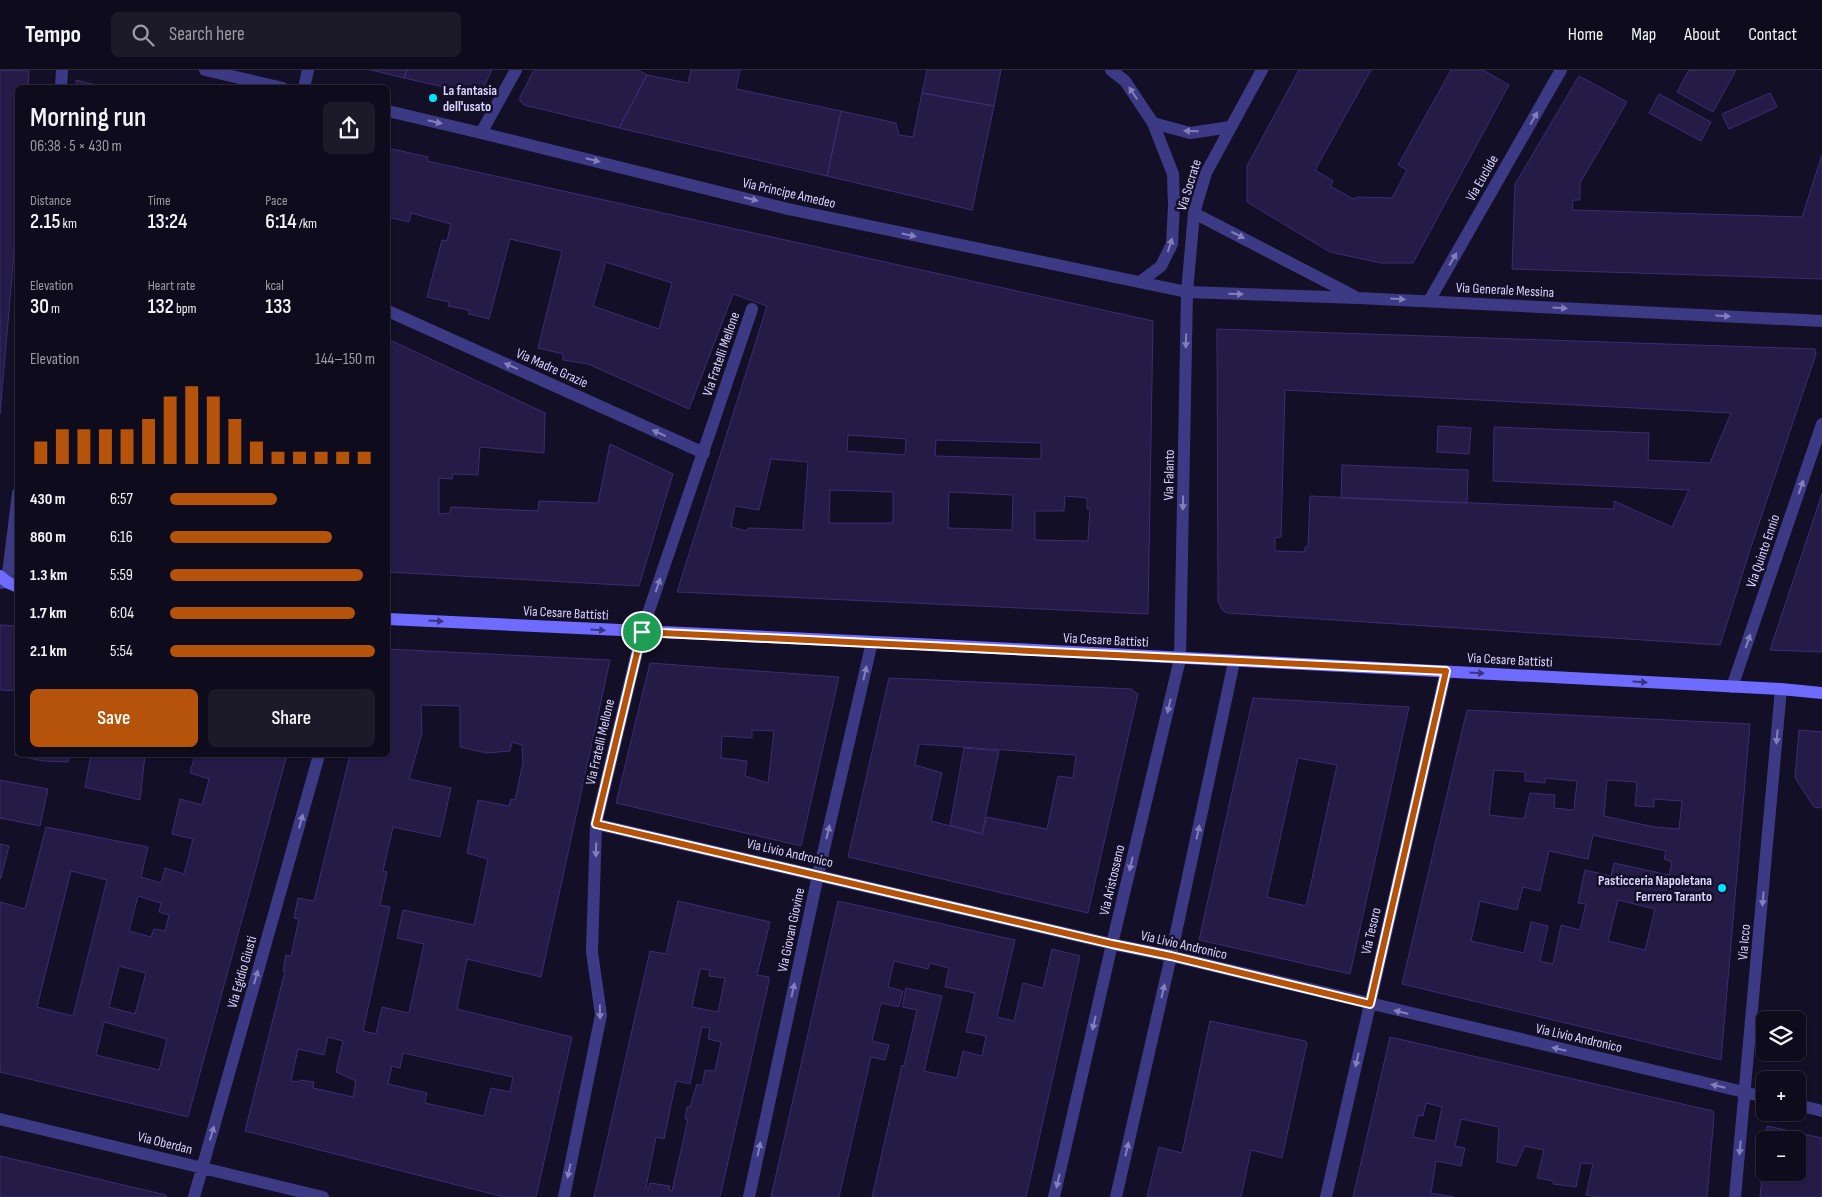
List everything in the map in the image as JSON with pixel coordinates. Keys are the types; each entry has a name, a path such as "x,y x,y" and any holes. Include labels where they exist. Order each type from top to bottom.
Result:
{"main road":[{"name":"Via Cesare Battisti","path":"390,619 1446,671 1822,692"}],"street":[{"path":"61,85 62,70"},
{"path":"205,70 270,85"},
{"path":"305,85 308,70"},
{"path":"481,132 516,70"},
{"path":"1111,70 1125,81 1153,123 1173,174 1172,244 1161,266 1140,282"},
{"name":"Via Socrate","path":"1187,292 1194,213 1206,173 1262,70"},
{"name":"Via Euclide","path":"1429,301 1561,70"},
{"name":"Via Principe Amedeo","path":"390,111 788,208 1187,292"},
{"path":"1153,123 1190,132 1230,126"},
{"path":"1194,213 1358,298"},
{"name":"Via Generale Messina","path":"1187,292 1429,301 1822,321"},
{"name":"Via Falanto","path":"1180,659 1187,292"},
{"name":"Via Fratelli Mellone","path":"564,1197 601,1014 592,952 596,824 642,632 752,309"},
{"name":"Via Madre Grazie","path":"390,312 704,453"},
{"name":"Via Quinto Ennio","path":"1732,687 1822,424"},
{"path":"6,582 15,515"},
{"name":"Via Giovan Giovine","path":"749,1197 818,875 872,642"},
{"name":"Via Aristosseno","path":"1054,1197 1180,659"},
{"path":"1116,1197 1171,956 1234,662"},
{"name":"Via Tesoro","path":"1326,1197 1446,671"},
{"name":"Via Icco","path":"1735,1197 1781,689"},
{"name":"Via Egidio Giusti","path":"194,1197 318,757"},
{"name":"Via Livio Andronico","path":"596,824 1112,944 1171,956 1756,1095"},
{"path":"1806,1107 1822,1111"},
{"name":"Via Oberdan","path":"0,1118 323,1197"}],"building":[{"path":"0,70 29,71 28,85 15,85 15,242 0,414"},
{"path":"371,70 407,70 404,78"},
{"path":"407,70 492,70 480,95 404,78"},
{"path":"534,70 638,70 647,75 619,128 524,105 520,101 520,97"},
{"path":"691,70 740,70 736,89 841,111 827,176 619,128 647,75 688,83"},
{"path":"927,70 1001,70 994,106 922,93"},
{"path":"1299,70 1371,70 1315,170 1333,181 1330,186 1353,199 1358,197 1392,198 1407,170 1398,165 1451,70 1483,70 1509,85 1413,263 1381,263 1330,252 1247,202 1247,166"},
{"path":"1689,70 1736,70 1713,112 1677,92"},
{"path":"1579,76 1627,102 1580,183 1580,200 1573,200 1572,210 1802,217 1822,155 1822,279 1512,269 1515,184"},
{"path":"76,80 95,85 76,85"},
{"path":"922,93 994,106 972,210 827,176 841,111 896,123 899,135 913,137"},
{"path":"1770,93 1777,107 1729,129 1722,114"},
{"path":"1659,94 1711,122 1701,141 1649,113"},
{"path":"390,148 428,157 427,161 1153,321 1148,614 677,592 767,306 733,294 689,409 588,364 563,360 563,354 538,348 562,251 510,239 489,319 469,314 469,310 448,306 449,302 427,297 442,240 447,241 451,224 411,213 409,222 390,217","holes":["606,262 672,283 659,329 593,306","848,435 906,439 905,455 847,451","936,440 1041,443 1041,459 935,456","771,459 808,462 803,530 748,528 747,531 731,527 735,506 759,510","830,490 893,492 893,523 829,523","949,492 1013,495 1012,530 948,528","1065,496 1087,498 1087,509 1090,509 1088,541 1035,540 1035,511 1064,511"]},
{"path":"1217,329 1815,349 1816,354 1720,645 1227,613 1222,610 1218,601","holes":["1285,390 1731,413 1710,463 1648,460 1649,433 1494,427 1493,481 1689,490 1672,527 1614,501 1614,509 1310,496 1308,547 1305,547 1305,552 1275,551 1275,538 1281,537"]},
{"path":"390,340 545,413 544,453 480,447 478,475 453,474 452,479 439,478 439,514 450,513 451,507 538,511 539,501 598,503 610,444 673,474 639,586 390,572"},
{"path":"1438,426 1471,428 1469,454 1437,452"},
{"path":"1342,465 1468,470 1467,503 1341,498"},
{"path":"1822,494 1822,652 1770,650"},
{"path":"0,625 15,626 15,691 0,690"},
{"path":"390,649 610,660 541,977 467,959 457,1009 572,1037 536,1197 504,1197 245,1131 285,971 283,971 286,955 291,956 299,919 294,918 298,898 314,901 350,757 390,757","holes":["421,705 460,706 460,747 486,753 510,751 512,742 522,745 523,763 515,800 511,799 509,806 478,800 467,853 488,859 474,925 403,910 397,938 424,944 409,1013 382,1007 376,1034 363,1031 390,907 380,905 387,872 383,871 393,827 440,837 451,788 409,779 422,733","328,1037 343,1041 336,1072 356,1081 353,1097 313,1088 314,1082 291,1081 298,1049 324,1055","403,1053 513,1077 510,1092 491,1088 484,1116 425,1103 427,1093 388,1084 392,1066 400,1068"]},
{"path":"650,663 839,677 801,846 616,803","holes":["752,730 774,731 768,783 745,776 747,761 721,758 722,736 752,738"]},
{"path":"889,678 1131,689 1138,694 1088,913 848,857","holes":["919,744 1076,755 1073,778 1058,776 1047,829 987,817 982,834 931,821 942,773 915,765"]},
{"path":"1253,698 1409,707 1350,974 1199,940","holes":["1298,758 1337,765 1306,906 1267,897"]},
{"path":"1467,710 1750,724 1721,1060 1402,984","holes":["1494,770 1525,772 1525,781 1545,783 1545,778 1577,781 1574,810 1554,808 1555,795 1530,793 1524,819 1489,815","1607,780 1637,782 1635,806 1654,807 1654,799 1682,801 1679,829 1654,827 1604,816","1593,835 1666,851 1664,859 1672,862 1669,875 1614,863 1611,876 1585,870 1578,903 1586,904 1580,930 1561,925 1553,964 1540,961 1548,926 1531,922 1524,953 1471,941 1480,901 1517,910 1523,887 1540,891 1549,851 1588,859","1618,900 1655,909 1645,950 1608,941"]},
{"path":"1799,730 1822,732 1822,808 1814,807 1795,777"},
{"path":"964,748 999,751 982,834 950,825"},
{"path":"24,757 69,757 68,762 43,761"},
{"path":"91,757 145,757 140,800 85,787"},
{"path":"194,757 286,757 188,1117 0,1072 0,902 25,909 46,827 148,847 141,877 161,883 165,868 184,874 193,839 172,834 180,799 202,805 209,779 190,773","holes":["71,871 107,880 73,1016 37,1007","138,896 161,903 159,912 169,915 165,931 154,929 151,937 129,931","119,966 146,973 135,1014 109,1007","104,1022 167,1039 159,1070 96,1055"]},
{"path":"0,780 48,789 40,826 0,818"},
{"path":"0,844 9,846 1,878 0,878"},
{"path":"678,901 770,922 757,975 769,977 769,981 720,1197 594,1197 650,951 666,954","holes":["700,969 710,970 709,976 725,978 718,1012 692,1007","702,1027 710,1028 708,1039 721,1042 715,1071 705,1070 702,1086 697,1084 690,1107 687,1107 685,1119 688,1119 672,1191 669,1190 670,1186 650,1183 649,1188 646,1187 656,1137 664,1139 676,1081 690,1084"]},
{"path":"838,901 1015,940 997,1017 1014,1021 1023,983 1043,988 1052,949 1080,956 1026,1197 872,1197 902,1065 904,1066 917,1010 902,1007 906,988 942,996 924,1071 957,1078 963,1051 982,1056 986,1036 966,1032 975,993 945,987 949,968 930,963 928,969 894,961 888,987 903,991 899,1007 881,1003 872,1041 889,1045 885,1060 871,1057 839,1197 771,1197"},
{"path":"1210,1021 1305,1041 1307,1043 1282,1158 1251,1150 1241,1197 1147,1197 1159,1147 1182,1153"},
{"path":"1390,1037 1713,1111 1707,1197 1597,1197 1586,1195 1593,1164 1581,1163 1576,1187 1553,1184 1554,1181 1537,1178 1544,1150 1525,1146 1516,1166 1497,1162 1499,1127 1461,1119 1455,1146 1465,1148 1461,1166 1436,1161 1431,1193 1454,1197 1353,1197","holes":["1426,1103 1442,1107 1435,1141 1413,1137 1418,1115 1423,1116"]},
{"path":"1767,1126 1790,1131 1766,1131"},
{"path":"1806,1135 1822,1138 1822,1197 1760,1197 1762,1181 1806,1181"},
{"path":"0,1156 166,1195 166,1197 0,1197"}],"place":[{"name":"La fantasia dell'usato","path":"433,98"},
{"name":"Pasticceria Napoletana Ferrero Taranto","path":"1722,888"}],"route":[{"path":"642,632 1446,671 1370,1004 1171,956 1112,944 596,824 642,632"}]}
